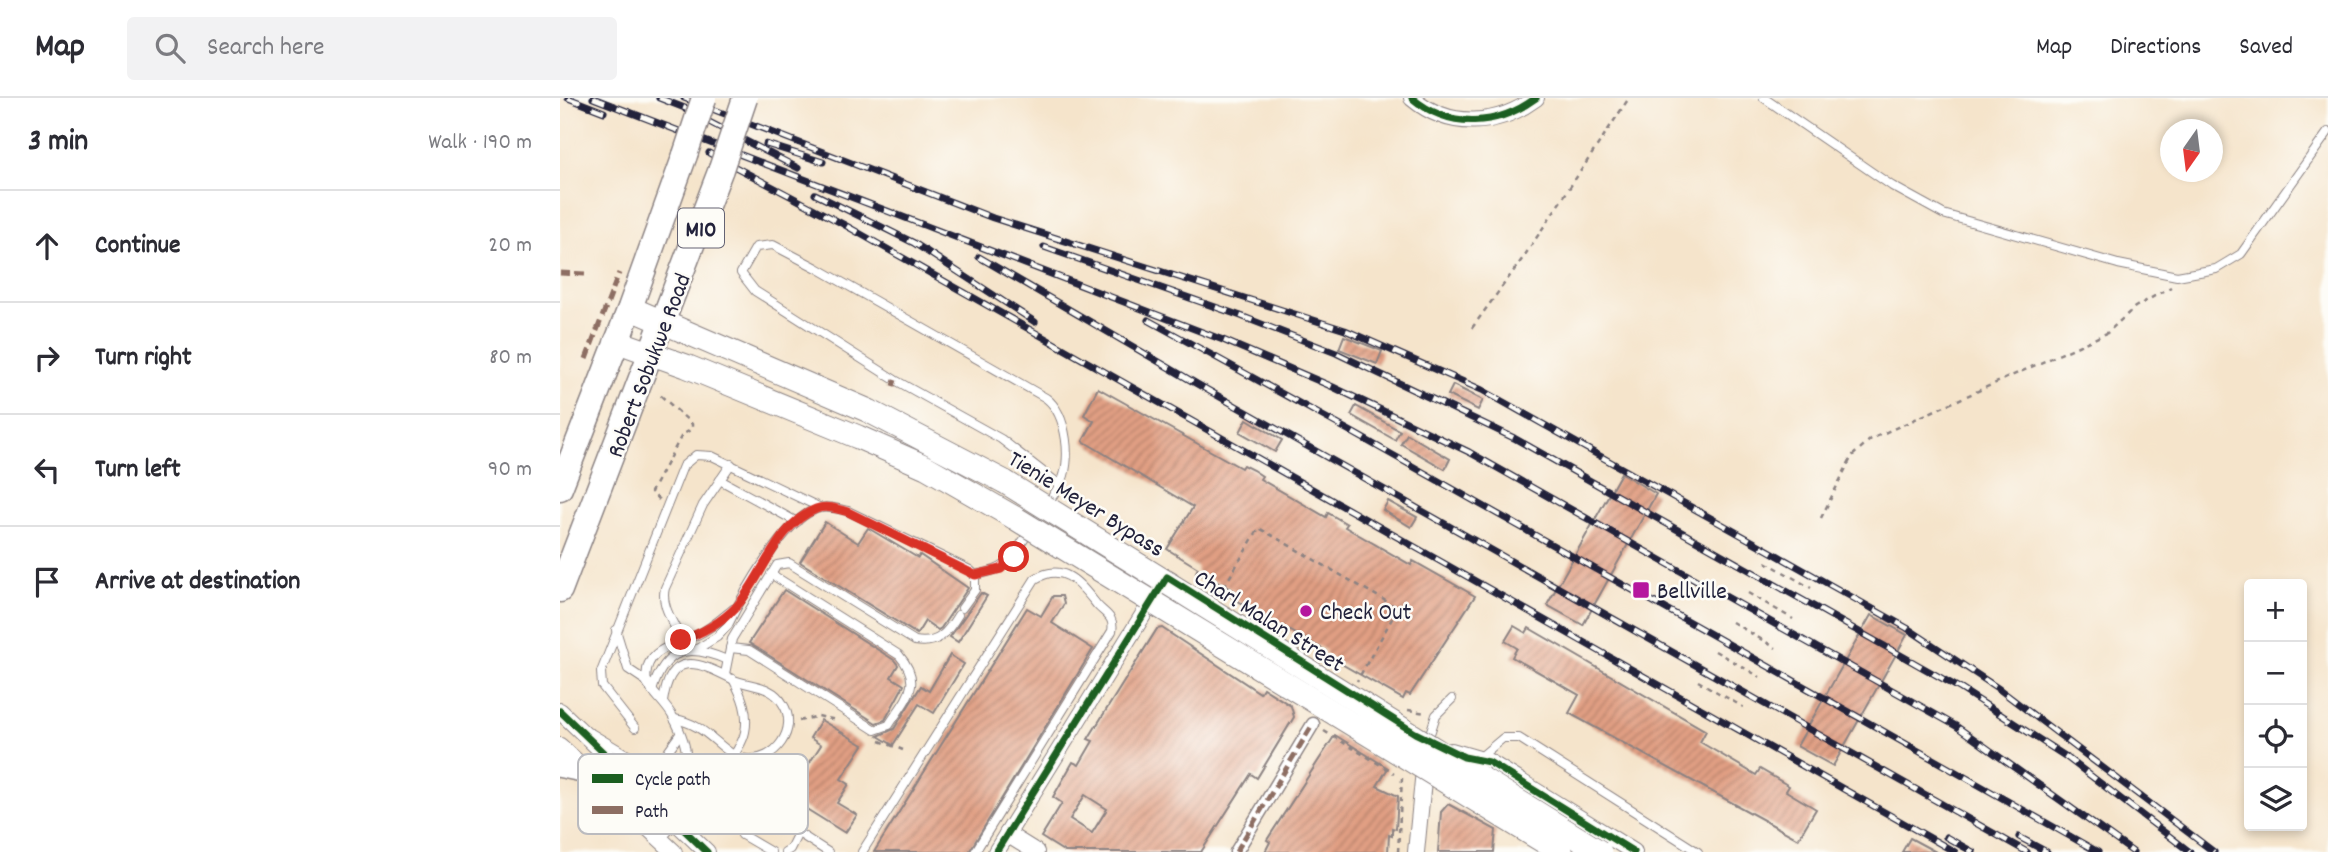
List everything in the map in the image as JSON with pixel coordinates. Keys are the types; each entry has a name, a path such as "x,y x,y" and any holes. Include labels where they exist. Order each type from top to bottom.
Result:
{"main road":[{"name":"Robert Sobukwe Road","path":"560,488 631,308 704,98"},
{"name":"Robert Sobukwe Road","path":"560,590 665,321 745,98"},
{"name":"Tienie Meyer Bypass","path":"631,308 699,335 869,411 1005,482 1600,852"},
{"name":"Tienie Meyer Bypass","path":"616,341 685,366 926,467 1564,852"},
{"path":"560,765 578,769"}],"street":[{"path":"1412,98 1444,117 1477,122 1508,115 1536,98"},
{"name":"Charl Malan Street","path":"996,852 1167,578 1428,740 1464,757 1478,759 1634,852"},
{"name":"Charl Malan Street","path":"1156,594 1564,852"},
{"path":"560,712 604,754"},
{"path":"1236,852 1312,724"},
{"path":"1416,852 1428,740"},
{"path":"560,746 578,763"},
{"path":"655,834 674,852"},
{"path":"687,834 707,852"},
{"path":"1007,834 1036,852"}],"lane":[{"path":"1764,98 1892,186 1943,214 2093,257 2177,276 2216,269 2241,254 2328,132"},
{"path":"635,728 602,686 601,672 683,466 693,456 704,454 731,464 821,508 848,512 975,575 1007,564 1060,485 1066,470 1065,444 1059,415 1052,402 773,245 756,247 741,273 755,291 895,380 1001,439 1060,485"},
{"path":"681,640 663,597 703,505 731,464"},
{"path":"720,480 796,522"},
{"path":"651,685 662,665 670,658 697,649 717,637 728,625 737,607 796,522 821,508"},
{"path":"734,754 744,735 746,716 741,695 729,677 727,660 736,632 777,565 789,563 915,641 929,642 942,637 960,612 975,590 975,575"},
{"path":"862,852 1035,579 1049,573 1066,574 1083,585 1110,616 1114,624 1112,631 975,852"},
{"path":"730,648 739,646 749,650 875,730 889,725 907,697 913,682 912,673 899,655 771,575"},
{"path":"651,685 647,669 655,654 704,631 737,607"},
{"path":"616,630 628,669 651,685 663,702 674,719 687,754"},
{"path":"697,649 727,660"},
{"path":"663,702 668,680 685,664 699,663 729,677 758,685 778,698 787,712 788,724 781,742 769,754"},
{"path":"1428,740 1436,715 1452,699"},
{"path":"674,719 701,727 733,754"},
{"path":"573,724 626,754"},
{"path":"666,754 680,734"},
{"path":"1478,759 1503,738 1519,738 1698,852"},
{"path":"661,839 665,834"},
{"path":"785,852 790,849 798,834"},
{"path":"800,834 828,852"},
{"path":"742,835 771,852"}],"path":[{"path":"1472,328 1523,258 1629,98"},
{"path":"1821,518 1857,448 1871,439 2107,333 2135,307 2169,291 2177,276"},
{"path":"659,394 692,424 651,492 667,505"},
{"path":"1217,598 1259,528 1398,608 1356,684"},
{"path":"1766,562 1811,588"},
{"path":"1748,593 1793,619"},
{"path":"1732,622 1776,648"},
{"path":"1715,651 1760,677"},
{"path":"1698,681 1743,707"},
{"path":"1396,708 1436,715"},
{"path":"788,724 827,716 845,724"},
{"path":"1312,724 1403,778 1398,852"},
{"path":"870,736 903,750"}],"building":[{"path":"1344,336 1382,351 1377,364 1339,349"},
{"path":"1453,385 1483,400 1478,410 1448,395"},
{"path":"1098,388 1241,468 1243,465 1253,470 1262,476 1260,479 1326,517 1328,513 1347,524 1345,527 1411,565 1413,561 1475,596 1410,695 1406,693 1403,699 1324,654 1326,651 1231,597 1235,591 1196,572 1198,568 1167,549 1193,507 1083,441 1094,421 1084,415"},
{"path":"1356,406 1400,431 1395,440 1351,415"},
{"path":"1247,419 1282,440 1275,452 1240,432"},
{"path":"1407,434 1450,459 1445,469 1401,444"},
{"path":"1621,473 1656,494 1583,625 1547,605"},
{"path":"1388,501 1417,517 1411,527 1383,510"},
{"path":"825,522 858,543 868,528 918,558 920,555 968,588 941,628 938,630 925,621 917,634 800,562"},
{"path":"784,590 898,665 891,677 904,685 885,720 876,723 749,643"},
{"path":"981,593 987,596 958,642 950,637"},
{"path":"1053,596 1062,596 1064,604 1052,623 1093,649 969,852 874,852 1027,608 1041,616"},
{"path":"1871,615 1907,635 1833,766 1797,746"},
{"path":"1514,626 1526,633 1529,628 1706,731 1700,742 1756,775 1760,769 1789,786 1786,791 1816,809 1798,839 1569,713 1579,695 1512,657 1517,648 1505,641"},
{"path":"1162,628 1260,693 1263,688 1291,706 1294,717 1257,778 1251,774 1201,852 1065,852 1041,837 1062,803 1053,797 1073,762 1079,765 1093,741 1088,739 1157,629","holes":["1085,795 1107,809 1092,833 1070,819"]},
{"path":"950,655 964,664 934,713 919,704 893,745 878,736 894,729 921,686 929,691"},
{"path":"821,720 863,745 841,779 849,784 837,803 857,815 845,833 808,810 808,765 821,745 810,738"},
{"path":"1335,735 1388,768 1377,786 1398,796 1396,829 1392,828 1392,836 1389,835 1388,852 1265,852 1270,842 1267,840"},
{"path":"1448,804 1496,830 1494,852 1438,852 1441,812"},
{"path":"1910,838 1936,852 1902,852"}],"railway":[{"path":"568,98 604,112"},
{"path":"593,98 1223,340 1333,387 1469,452 1956,726 2133,852"},
{"path":"659,98 695,112"},
{"path":"684,98 993,218 1345,330 1482,390 1907,628 1999,689 2214,852"},
{"path":"686,110 798,168"},
{"path":"766,144 823,162"},
{"path":"709,153 843,224 1955,852"},
{"path":"815,194 914,243 1035,322"},
{"path":"1044,247 1241,316 1336,353 1514,438 1961,689 2065,756 2190,852"},
{"path":"979,257 1197,384 2027,852"},
{"path":"1148,320 2098,852"},
{"path":"1946,837 1973,852"},
{"path":"2019,837 2047,852"}],"marked path":[{"path":"560,273 586,274"},
{"path":"586,359 619,273"},
{"path":"893,386 895,380"},
{"path":"1236,852 1313,724"}],"cycle path":[{"path":"1412,98 1442,115 1474,120 1506,114 1536,98"},
{"path":"996,852 1167,577 1415,733 1464,757 1489,762 1634,852"},
{"path":"560,711 605,754"},
{"path":"688,834 707,852"}],"place":[{"name":"Bellville","path":"1641,590"},
{"name":"Check Out","path":"1306,611"}],"route":[{"path":"681,640 704,631 737,607 780,542 796,522 815,509 828,507 848,512 962,566 975,575 1001,569 1014,557"}]}
